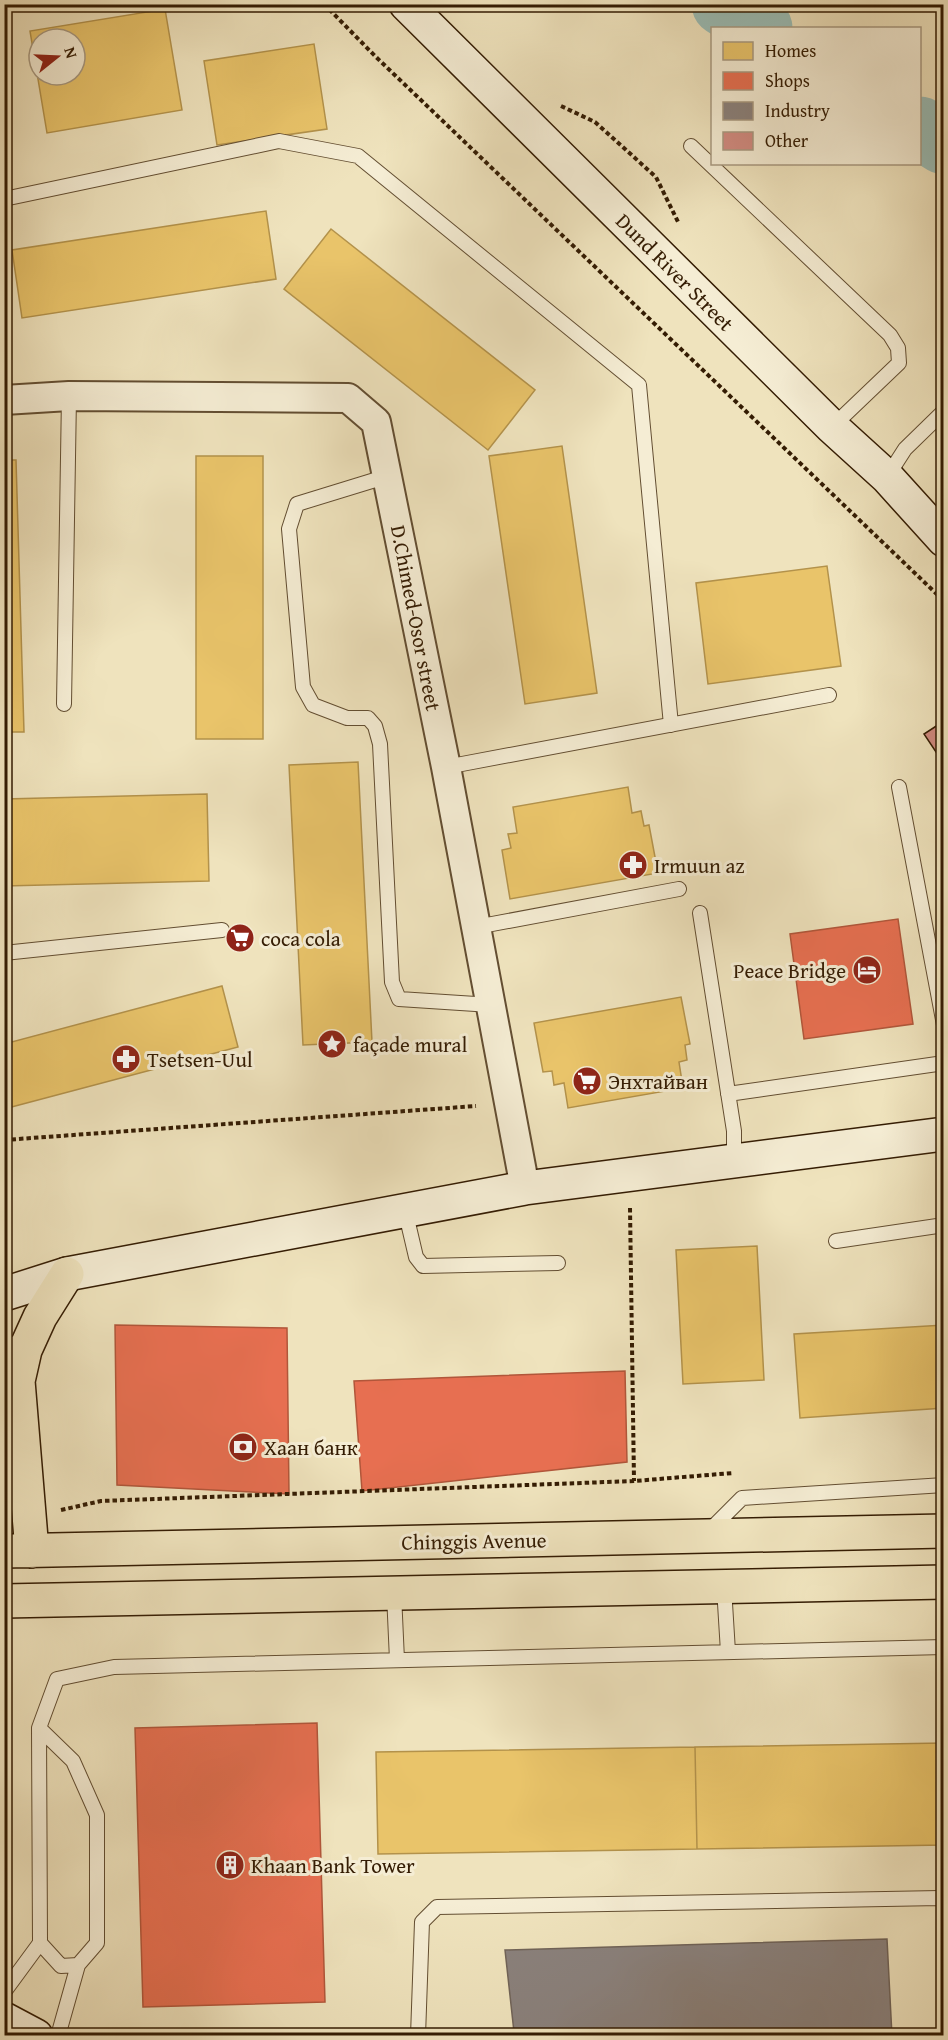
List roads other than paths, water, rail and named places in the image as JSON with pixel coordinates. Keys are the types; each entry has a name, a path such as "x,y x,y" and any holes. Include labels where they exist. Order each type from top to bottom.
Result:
{"highway":[{"path":"18,1381 26,1350 40,1317 67,1274"},
{"path":"4,1351 11,1361 18,1381 29,1517 18,1551"},
{"name":"Chinggis Avenue","path":"18,1551 944,1530"},
{"path":"4,1601 944,1582"}],"main road":[{"name":"Dund River Street","path":"406,4 832,427 887,477 944,540"},
{"path":"4,1294 67,1274 525,1188 944,1134"},
{"path":"4,2019 36,2036"}],"street":[{"name":"D.Chimed-Osor street","path":"4,400 69,396 348,398 376,423 446,767 525,1188"}],"lane":[{"path":"4,199 279,141 358,156 639,385 671,725"},
{"path":"691,146 890,335 898,348 898,363 832,427"},
{"path":"64,704 69,396"},
{"path":"887,477 905,449 944,411"},
{"path":"388,476 297,504 290,529 303,687 313,705 347,718 368,718 375,726 380,744 392,982 399,999 491,1005"},
{"path":"446,767 829,695"},
{"path":"899,787 944,1025"},
{"path":"476,927 679,889"},
{"path":"700,913 734,1131 734,1161"},
{"path":"4,953 222,930"},
{"path":"728,1094 944,1063"},
{"path":"405,1210 416,1257 423,1266 558,1263"},
{"path":"836,1241 944,1225"},
{"path":"704,1536 742,1498 944,1485"},
{"path":"724,1587 728,1652"},
{"path":"394,1594 397,1660"},
{"path":"4,1992 40,1943 39,1728 57,1679 114,1667 944,1647"},
{"path":"39,1728 73,1761 97,1815 97,1943 78,1965 58,2036"},
{"path":"418,2036 422,1922 437,1907 940,1898 944,1902"},
{"path":"40,1943 61,1966 78,1965"}],"waterway":[{"path":"723,4 759,27"},
{"path":"921,129 944,143"}],"place":[{"name":"Irmuun az","path":"633,865"},
{"name":"coca cola","path":"240,938"},
{"name":"Peace Bridge","path":"867,970"},
{"name":"façade mural","path":"332,1044"},
{"name":"Tsetsen-Uul","path":"126,1059"},
{"name":"Энхтайван","path":"587,1081"},
{"name":"Хаан банк","path":"243,1447"},
{"name":"Khaan Bank Tower","path":"230,1865"}]}
